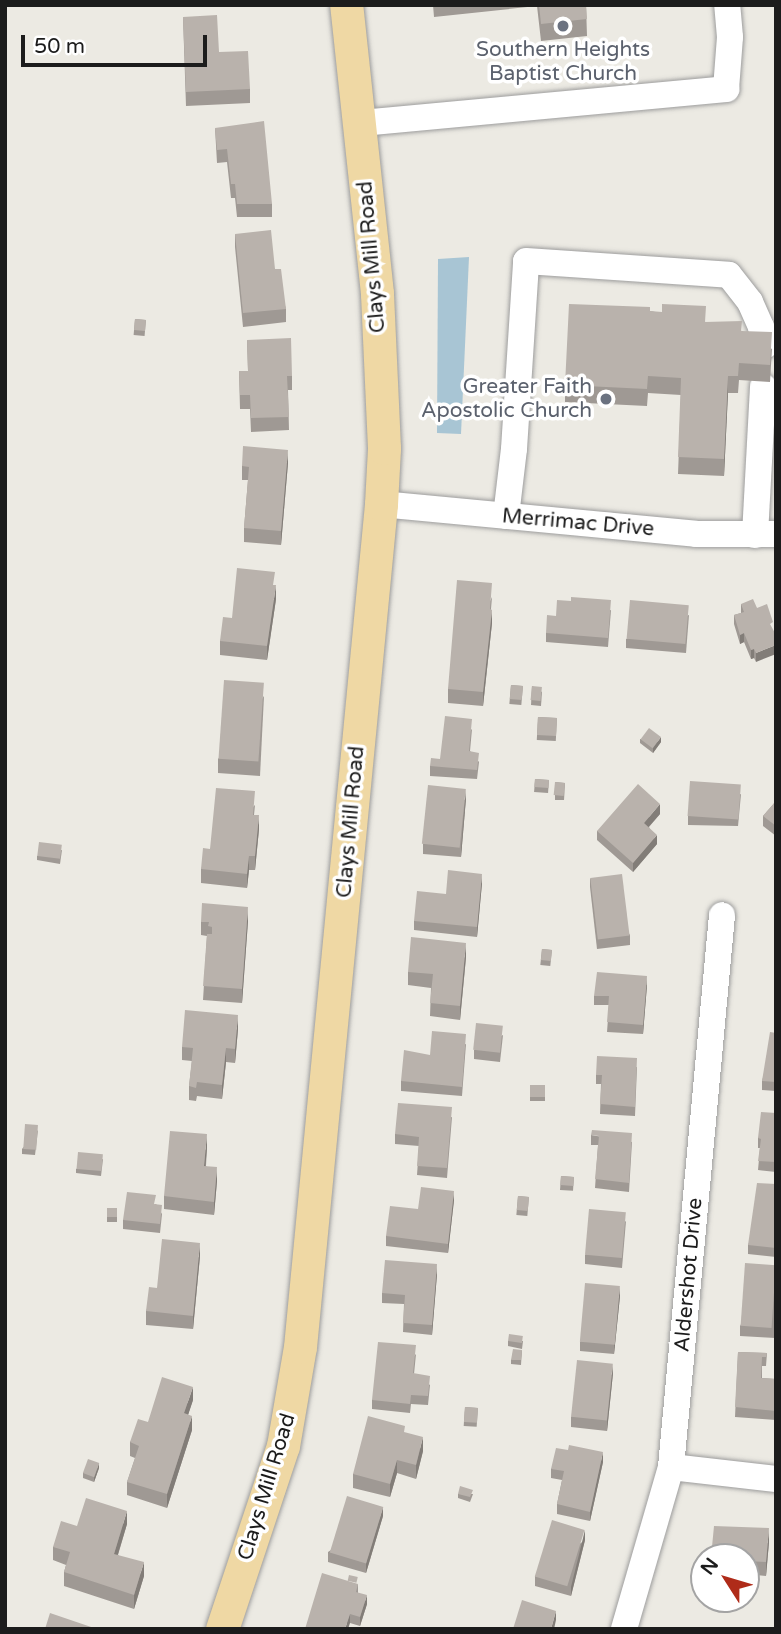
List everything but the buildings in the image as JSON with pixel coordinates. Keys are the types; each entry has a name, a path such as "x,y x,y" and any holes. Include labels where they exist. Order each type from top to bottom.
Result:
{"main road":[{"name":"Clays Mill Road","path":"222,1629 283,1446 300,1347 382,503 384,448 377,293 361,124 346,5"}],"street":[{"path":"361,124 726,89 730,37 727,5"},
{"path":"506,516 514,449 526,261 732,276 757,316 765,346"},
{"path":"763,386 766,535"},
{"name":"Merrimac Drive","path":"382,503 695,534 766,535"},
{"name":"Aldershot Drive","path":"624,1629 671,1467 722,915"},
{"path":"671,1467 776,1479"}],"water":[{"path":"469,257 461,434 437,433 438,259"}],"place":[{"name":"Southern Heights Baptist Church","path":"563,26"},
{"name":"Greater Faith Apostolic Church","path":"606,399"}]}
